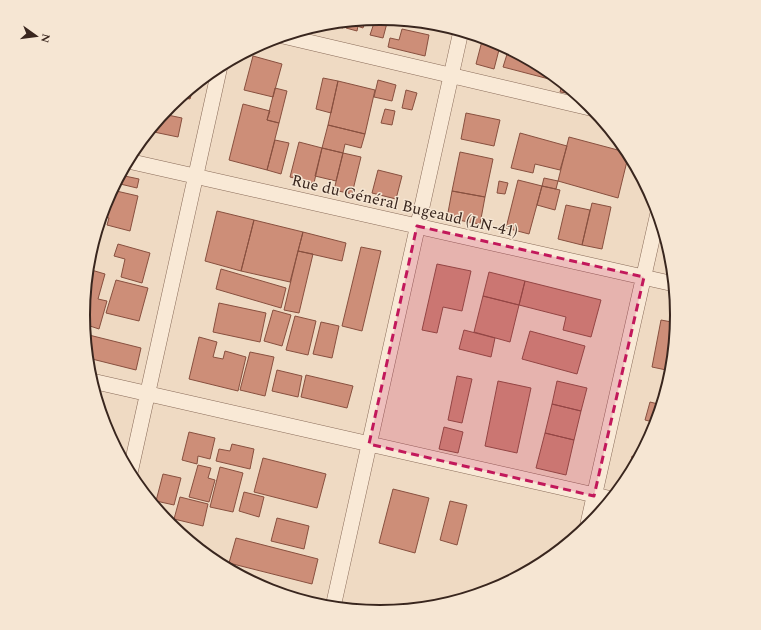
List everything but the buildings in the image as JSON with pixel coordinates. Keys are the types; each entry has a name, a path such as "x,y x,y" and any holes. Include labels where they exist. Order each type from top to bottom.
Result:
{"street":[{"path":"334,601 460,36"},
{"path":"293,38 582,106"},
{"path":"132,465 218,75"},
{"name":"Rue du Général Bugeaud (LN-41)","path":"134,162 669,283"},
{"path":"590,516 656,224"},
{"path":"98,382 606,498"}],"highlighted area":[{"path":"417,226 644,277 594,496 369,444"}]}
